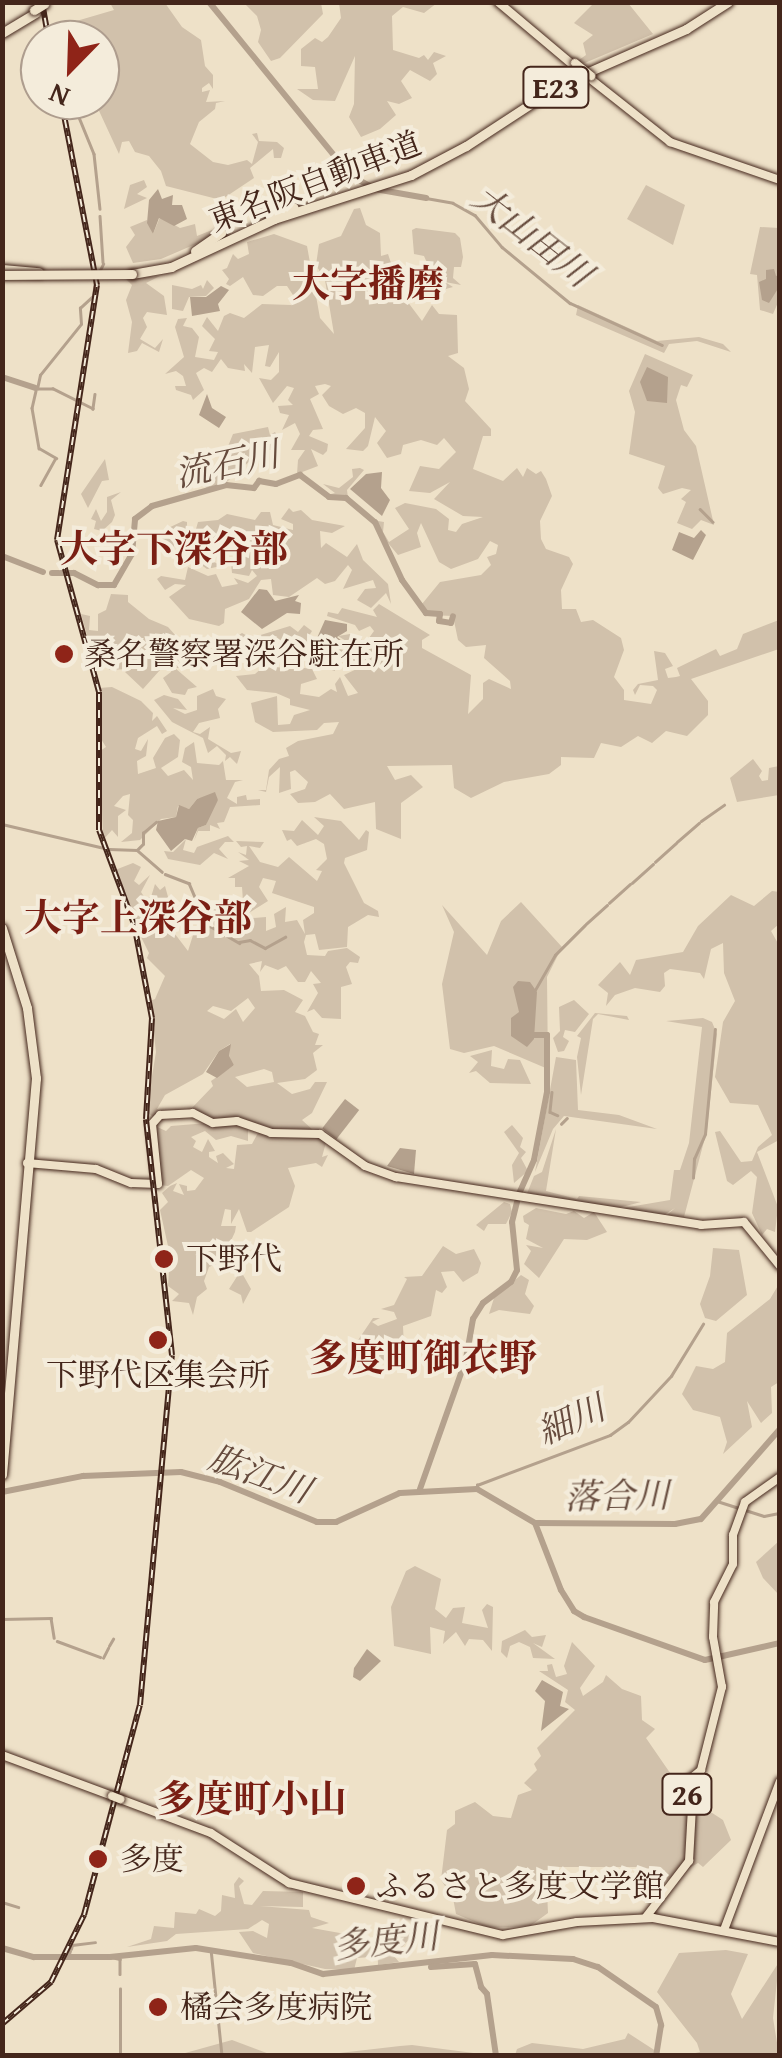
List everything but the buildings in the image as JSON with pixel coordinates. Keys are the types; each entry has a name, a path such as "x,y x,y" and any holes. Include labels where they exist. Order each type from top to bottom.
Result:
{"highway":[{"name":"東名阪自動車道","path":"2,273 132,273 171,266 223,237 424,168 561,84 686,29 726,2"},
{"name":"東名阪自動車道","path":"387,183 444,155 560,82 685,26 726,2"},
{"path":"2,32 43,6"},
{"path":"342,206 424,168"},
{"name":"東名阪自動車道","path":"132,273 170,263 259,222 355,194"},
{"path":"267,212 310,205"},
{"path":"170,263 223,237 292,220"},
{"path":"2,928 33,1040 36,1078 2,1442"},
{"path":"2,937 24,1008 32,1053 28,1163 2,1475"}],"main road":[{"path":"502,4 574,64"},
{"path":"502,4 670,142 780,178"},
{"path":"28,1163 96,1169 131,1183 158,1184 152,1124 164,1114 193,1113 214,1123 231,1120 263,1132 314,1132 381,1174 521,1200 680,1218 702,1226 744,1222 780,1266"},
{"name":"26","path":"646,1918 690,1862 692,1807 684,1784 701,1770 722,1687 716,1655 715,1598 733,1564 733,1537 748,1498 780,1477"},
{"path":"2,1755 210,1832 289,1884 503,1935 523,1935 577,1922 646,1918 780,1942"},
{"path":"724,1930 780,1781"}],"shaded area":[{"path":"110,3 165,3 182,27 201,40 205,66 213,75 213,89 209,83 202,92 210,90 206,102 225,101 216,103 215,109 199,122 190,144 213,162 228,165 247,160 252,164 258,142 252,134 257,133 259,141 277,142 284,148 281,158 274,158 273,149 250,168 254,178 221,200 166,186 161,171 149,156 135,152 129,141 122,142 119,154 103,120 120,120 120,20 80,20 114,10"},
{"path":"244,3 321,3 323,14 280,58 271,61 258,42 261,30 257,16"},
{"path":"339,3 437,3 424,13 403,7 392,16 393,50 419,58 424,55 428,60 434,52 446,56 433,63 437,74 430,81 410,70 401,81 412,98 399,104 387,101 396,115 380,129 361,137 349,117 354,104 355,56 335,101 313,100 297,89 318,89 315,67 301,66 301,49 315,38 322,42 328,37 341,18"},
{"path":"594,3 628,3 653,34 580,65 576,62 586,55 583,43 593,35 574,23"},
{"path":"144,180 147,187 137,194 147,198 124,209 130,185"},
{"path":"646,185 685,205 673,245 627,219"},
{"path":"158,189 162,199 173,195 172,205 182,205 187,219 174,226 159,218 153,234 147,223 149,200"},
{"path":"360,208 366,225 380,233 381,256 388,254 392,266 384,266 386,272 378,279 381,299 401,293 422,321 432,305 439,314 457,315 458,353 448,356 464,368 469,389 465,401 491,429 491,436 483,436 473,469 503,481 517,468 523,477 527,468 536,474 541,471 546,479 552,496 540,521 541,539 546,549 569,557 573,564 561,590 562,609 576,609 581,622 593,620 621,638 624,650 614,677 624,690 624,700 651,704 657,690 653,686 640,685 635,695 633,690 638,684 658,680 654,651 665,653 673,666 665,669 668,678 676,677 680,676 677,668 716,649 720,656 737,649 743,634 779,620 779,649 691,679 708,701 708,715 687,736 666,731 652,743 638,736 621,747 601,743 594,758 561,757 561,765 549,774 504,782 471,798 454,788 452,765 387,766 395,780 411,775 423,787 401,803 401,839 376,829 375,802 344,809 330,794 315,802 298,803 290,794 305,789 308,782 295,770 290,772 291,789 279,793 280,767 269,777 266,792 258,790 266,790 269,770 279,759 289,756 286,748 298,741 333,734 339,722 324,723 317,730 273,732 255,722 251,703 277,696 278,725 290,724 294,715 310,710 290,705 290,699 276,693 247,690 236,676 255,674 263,667 312,669 317,679 301,684 300,694 319,697 331,689 337,692 335,684 340,677 348,696 358,693 344,675 365,665 349,659 354,652 369,655 338,636 350,634 366,642 374,631 370,626 359,631 355,625 327,616 328,612 338,614 342,608 377,617 373,610 379,604 430,635 422,640 422,648 471,675 468,714 483,699 483,683 489,679 511,689 510,681 484,658 486,645 466,647 458,640 453,616 429,615 422,604 440,582 481,575 491,565 487,557 496,554 498,545 490,541 478,559 451,569 439,562 421,523 417,533 421,547 398,555 378,531 378,521 384,522 383,532 389,542 409,529 395,508 405,503 436,509 449,519 448,530 456,532 462,524 483,517 463,516 434,499 450,482 430,493 409,491 420,466 439,469 456,452 444,438 437,445 421,440 403,445 401,454 387,458 377,443 386,431 375,417 368,446 363,451 346,449 365,428 365,413 356,408 343,414 329,406 322,395 331,386 325,384 315,386 319,394 310,399 323,429 313,430 309,436 328,444 327,451 323,455 311,449 318,466 297,474 298,460 305,450 291,450 300,434 295,423 282,430 289,415 280,413 278,406 293,405 288,400 294,388 287,386 273,403 259,378 271,380 279,372 279,352 270,367 265,366 269,345 255,347 252,373 244,364 245,371 228,368 221,359 212,372 204,368 196,373 204,390 193,400 191,395 176,390 175,386 186,386 183,376 176,371 165,374 184,357 175,327 178,319 187,318 183,326 192,328 199,337 195,357 214,360 218,352 209,351 215,339 202,326 207,317 218,331 224,316 230,313 244,318 262,304 291,305 293,295 287,286 277,286 263,296 253,295 243,277 230,286 226,284 229,279 222,270 233,254 238,259 249,254 247,242 274,234 307,246 320,318 334,334 325,280 316,265 319,244 341,236 354,209"},
{"path":"160,217 180,228 195,224 197,236 212,230 212,237 161,259 133,263 126,247 135,235 130,227 147,220 153,234"},
{"path":"760,227 779,228 779,300 773,314 760,310 757,275 750,274"},
{"path":"412,230 455,233 460,238 463,257 461,267 454,267 453,278 461,285 445,282 453,287 442,290 422,283 420,277 431,272 424,256 414,254"},
{"path":"774,269 779,275 779,287 769,303 762,300 759,282 766,279 766,270"},
{"path":"160,276 146,283 164,296 167,315 147,312 143,318 147,327 140,339 155,348 163,339 159,352 142,343 137,351 128,353 132,322 126,300 132,285 126,279"},
{"path":"207,280 214,288 206,296 189,297 183,311 172,309 172,285 192,289 201,285 203,289"},
{"path":"221,286 229,290 218,304 220,311 192,316 190,297 206,297"},
{"path":"578,305 657,341 699,337 723,344 731,352 697,341 669,344 664,353 576,315"},
{"path":"645,354 693,375 687,387 681,385 676,400 684,430 696,446 714,525 701,520 692,529 677,523 686,502 681,499 691,490 682,488 663,494 658,488 665,466 629,454 635,412 629,391"},
{"path":"647,367 668,377 667,403 647,401 640,382"},
{"path":"207,394 212,408 226,417 219,428 199,415"},
{"path":"268,427 270,435 275,432 278,437 273,450 262,450 219,489 209,490 199,481 203,470 215,475 218,471 233,434"},
{"path":"105,459 109,480 102,481 88,508 81,494"},
{"path":"352,469 364,470 347,490 348,498 327,495 335,493 323,484 339,488 353,477"},
{"path":"382,472 381,488 390,500 382,516 350,489 366,474"},
{"path":"121,492 111,500 115,515 112,522 102,531 94,529 96,521 91,519 96,509 101,521 107,512 107,497"},
{"path":"289,508 293,512 301,510 312,520 345,526 332,533 320,531 321,548 326,543 347,557 357,544 363,560 388,584 391,604 386,593 371,608 357,600 365,589 376,588 373,580 343,589 352,570 348,565 335,581 325,584 317,578 289,597 273,595 271,579 261,580 249,599 225,609 224,623 219,626 189,619 169,597 186,585 175,584 165,590 157,579 161,576 185,580 188,567 208,576 216,574 222,587 238,584 234,578 248,583 257,576 252,570 249,576 232,573 231,563 246,556 239,549 230,555 225,539 216,543 211,560 221,566 207,569 176,547 160,545 164,530 183,521 187,522 187,533 194,536 198,522 218,520 227,514 255,520 261,512 270,512 273,525 293,530 293,524 281,519"},
{"path":"701,530 706,535 693,560 672,550 679,532 694,538"},
{"path":"259,589 267,590 275,601 299,595 295,601 301,603 300,614 287,613 262,629 241,612"},
{"path":"111,594 128,595 128,602 149,619 168,627 176,636 168,656 183,647 180,665 192,654 193,668 175,668 197,687 188,689 185,695 172,693 163,678 171,672 174,662 162,660 160,670 143,689 125,672 129,669 109,670 107,656 92,653 81,614 90,616 89,630 98,631 98,614 106,610"},
{"path":"325,620 347,624 347,631 337,637 349,647 317,638"},
{"path":"304,625 312,631 307,639 343,650 344,656 335,664 335,671 325,668 330,650 323,650 320,662 282,656 280,645 272,637 264,640 281,658 229,656 219,648 242,633 251,638 290,626 298,632"},
{"path":"112,687 141,701 153,713 152,721 157,716 167,731 162,734 157,726 138,738 135,749 141,751 148,739 146,756 137,761 138,774 156,768 153,758 165,738 174,734 180,740 178,757 161,768 168,776 184,770 193,780 191,767 182,762 185,748 194,742 197,763 219,765 223,761 226,780 243,780 235,782 227,798 237,804 237,797 246,795 247,800 260,799 260,805 230,807 224,822 217,823 220,829 210,825 210,831 198,831 194,841 198,828 206,825 212,804 218,800 214,795 197,799 189,809 178,806 176,817 161,819 140,840 121,842 132,833 133,820 128,815 130,794 114,806 126,810 118,816 118,837 112,830 103,840 100,751 106,747 101,739 99,688"},
{"path":"213,689 216,696 226,699 218,709 220,718 199,723 193,732 200,734 210,727 208,739 231,753 241,751 237,764 230,757 225,761 226,755 217,746 208,753 203,738 172,722 154,700 164,695 178,699 187,710 173,708 185,714 197,710 197,696"},
{"path":"753,759 762,771 762,781 768,780 769,768 779,766 779,795 737,802 730,778"},
{"path":"215,792 218,800 206,825 198,828 192,841 185,839 171,851 156,830 158,821 176,817 179,805 189,809 197,799"},
{"path":"314,817 341,821 359,840 366,830 369,832 367,850 345,858 344,863 364,903 378,911 379,917 368,915 348,927 347,947 319,950 315,934 306,935 307,955 325,956 328,951 347,948 360,957 358,963 350,962 346,967 352,984 341,987 341,1019 322,1018 314,1009 307,1012 318,993 313,984 321,983 311,971 305,982 298,982 286,966 278,970 265,965 260,972 262,961 249,964 259,976 261,991 284,990 303,1000 295,1012 305,1016 313,1032 319,1034 315,1045 323,1045 313,1053 317,1070 305,1079 277,1083 292,1094 310,1089 315,1082 327,1082 312,1113 302,1120 314,1131 282,1133 238,1120 215,1122 189,1111 213,1086 211,1081 234,1065 229,1058 230,1044 219,1051 203,1074 165,1095 157,1109 162,1112 155,1118 146,1112 156,1052 150,1001 155,999 165,976 147,958 149,953 139,933 142,929 135,923 115,870 133,863 141,867 134,881 139,885 150,875 141,892 145,898 151,897 155,884 160,890 165,886 170,904 165,921 188,951 194,932 208,925 239,944 229,937 233,929 226,922 217,929 202,910 227,908 230,902 243,901 242,887 235,887 235,878 228,878 249,866 239,861 249,860 238,852 246,855 247,846 241,847 236,841 264,842 260,848 249,846 260,862 278,867 289,857 317,881 322,871 316,870 327,859 324,844 316,839 297,846 291,839 287,841 282,830 294,831 302,820 318,835 324,826","holes":["263,878 276,881 272,893 314,907 314,913 303,920 305,934 297,920 285,922 286,907 274,914 276,927 266,931 266,917 253,918 249,913 268,901 259,887","248,998 255,1008 243,1022 236,1009 224,1019 207,1011 213,1006 231,1011","264,1069 272,1072 274,1082 247,1087 235,1077"]},
{"path":"228,836 234,842 225,842 219,849 228,859 214,853 200,865 168,859 164,851 173,852 186,839 183,850 194,853 197,847"},
{"path":"772,891 780,892 779,924 771,931 780,947 779,1140 757,1152 778,1207 775,1232 767,1229 762,1235 752,1213 757,1177 751,1171 733,1185 727,1181 715,1132 720,1131 741,1162 752,1161 758,1147 772,1135 758,1105 730,1103 715,1077 723,1022 735,1001 724,973 723,943 711,949 704,979 700,973 670,969 664,973 665,986 660,992 635,988 615,995 606,1006 608,993 598,985 620,962 630,975 636,960 683,952 698,926 731,895 754,906"},
{"path":"521,902 562,947 547,977 548,1069 494,1046 464,1053 450,1049 442,984 454,932 442,905 487,955 501,921"},
{"path":"518,981 530,982 537,992 534,1039 527,1047 511,1036 511,1018 519,1012 513,987"},
{"path":"574,1000 589,1014 575,1032 565,1030 563,1037 569,1041 564,1051 558,1052 553,1038 560,1031 559,1007"},
{"path":"595,1013 627,1016 629,1020 598,1014 593,1019 581,1095 577,1057 581,1038 577,1036"},
{"path":"703,1018 712,1022 717,1034 707,1130 684,1217 667,1215 675,1208 664,1215 617,1209 670,1200 674,1170 680,1170 689,1143 702,1027 666,1021"},
{"path":"231,1044 229,1056 234,1065 217,1078 206,1072 219,1051"},
{"path":"492,1050 491,1066 504,1069 508,1059 520,1060 531,1084 490,1083 476,1071 469,1073 478,1062 470,1056"},
{"path":"556,1057 576,1060 578,1110 619,1115 657,1129 564,1116 553,1129 535,1172"},
{"path":"345,1099 359,1110 336,1139 322,1128"},
{"path":"232,1121 248,1127 248,1141 231,1136 216,1140 205,1131 191,1137 196,1141 193,1147 202,1152 208,1139 215,1151 209,1152 209,1157 218,1163 216,1156 223,1153 234,1164 226,1168 234,1169 237,1145 252,1144 259,1131 314,1134 327,1139 322,1157 328,1155 322,1167 316,1163 288,1168 295,1186 289,1207 251,1232 247,1232 239,1209 231,1224 231,1210 225,1209 221,1226 236,1226 235,1232 221,1262 209,1267 204,1281 207,1289 197,1297 193,1315 189,1303 172,1301 179,1294 168,1286 170,1255 160,1210 168,1202 162,1193 170,1186 177,1183 173,1191 184,1195 179,1184 187,1186 187,1191 195,1190 204,1178 191,1170 168,1186 160,1185 155,1126 166,1131 171,1126"},
{"path":"512,1125 523,1138 520,1147 526,1152 521,1158 528,1171 514,1183 512,1165 519,1153 504,1132"},
{"path":"556,1129 546,1191 577,1199 579,1196 641,1202 614,1209 526,1196 534,1176 542,1172"},
{"path":"400,1148 416,1150 414,1174 387,1166"},
{"path":"504,1202 510,1204 512,1212 506,1224 488,1224 484,1231 476,1225"},
{"path":"536,1208 566,1214 574,1211 584,1218 594,1212 607,1232 587,1240 564,1239 539,1278 524,1264 531,1251 526,1245 543,1248 526,1239 529,1225 523,1216"},
{"path":"443,1246 456,1254 474,1249 481,1263 478,1273 463,1282 454,1271 441,1272 447,1287 442,1293 436,1290 431,1316 403,1326 404,1349 390,1360 375,1362 370,1351 350,1352 373,1318 380,1318 372,1322 378,1326 397,1319 394,1312 381,1309 394,1305 407,1279 404,1277 422,1276"},
{"path":"713,1248 739,1250 747,1295 716,1321 705,1318 700,1304 710,1276"},
{"path":"238,1266 251,1289 243,1304 241,1295 229,1289 238,1275"},
{"path":"521,1275 529,1280 525,1294 534,1306 530,1314 499,1310 489,1314 494,1298"},
{"path":"779,1284 779,1382 771,1387 772,1413 761,1423 747,1401 752,1427 723,1454 727,1442 720,1417 693,1410 682,1394 696,1366 713,1369 725,1362 727,1333 770,1299"},
{"path":"779,1541 779,1595 763,1578 756,1562"},
{"path":"415,1566 441,1579 435,1609 446,1618 453,1608 465,1607 462,1623 488,1628 482,1610 487,1604 493,1607 492,1651 483,1640 469,1639 465,1646 456,1632 443,1644 445,1631 430,1627 431,1654 394,1646 391,1607 406,1571"},
{"path":"525,1630 532,1637 546,1635 542,1647 533,1643 555,1659 533,1658 530,1647 519,1642 510,1646 507,1658 501,1652 502,1641"},
{"path":"572,1642 595,1666 580,1688 583,1696 603,1682 606,1675 622,1689 641,1696 642,1720 655,1729 646,1738 677,1783 679,1798 683,1803 695,1795 708,1799 706,1809 723,1820 731,1840 703,1867 698,1863 662,1883 639,1867 558,1867 547,1891 548,1913 530,1926 489,1928 456,1914 453,1898 441,1880 447,1830 455,1824 455,1811 475,1802 493,1816 511,1818 518,1795 532,1790 524,1783 537,1770 534,1764 541,1756 537,1748 575,1710 565,1702 568,1690 539,1671 548,1671 547,1665 552,1664 556,1677 567,1674 564,1666"},
{"path":"367,1649 381,1661 360,1681 353,1677 354,1668"},
{"path":"542,1680 563,1692 560,1706 569,1709 541,1731 545,1701 535,1691"},
{"path":"239,1877 244,1881 239,1886 244,1904 252,1905 263,1891 303,1892 303,1907 260,1906 309,1910 311,1917 329,1923 312,1928 351,1935 356,1941 359,1936 362,1943 374,1939 372,1957 357,1958 354,1970 325,1969 253,1953 239,1932 253,1931 267,1938 269,1924 262,1920 248,1929 176,1934 167,1941 127,1947 151,1939 154,1926 174,1928 175,1912 196,1914 199,1909 215,1916 221,1911 222,1895 235,1898 234,1884"},
{"path":"422,1929 429,1939 425,1934 414,1934 394,1956 399,1962 378,1965 377,1934"},
{"path":"726,1950 748,1954 731,1994 742,2019 779,1962 773,2018 779,2055 686,2055 700,2052 697,2043 657,1992 679,1953"},
{"path":"628,2033 662,2055 515,2055 517,2049 532,2043 583,2049 625,2039"},
{"path":"232,2040 272,2055 178,2055"},
{"path":"400,2046 489,2055 322,2055"}],"waterway":[{"name":"大山田川","path":"209,2 350,175 375,189 426,198"},
{"path":"80,120 94,154 100,209"},
{"name":"大山田川","path":"426,198 453,203 475,215 502,247 570,303 662,345"},
{"path":"100,216 103,262"},
{"path":"99,272 103,264"},
{"path":"95,282 93,296 80,308 81,324 40,375 37,389 53,389 93,409 95,394"},
{"path":"2,377 35,388"},
{"path":"36,391 32,408 39,448 56,458 41,485"},
{"name":"流石川","path":"52,573 74,573 98,585 114,585 132,554 135,519 152,506 226,485 254,488 259,481 276,484 300,475 329,497 346,498 375,522 402,580 426,613 440,614 439,621 451,623 453,616"},
{"path":"700,509 713,522"},
{"name":"流石川","path":"2,556 43,572"},
{"path":"701,821 724,805"},
{"path":"2,824 109,849 137,850 143,844 143,833 156,822"},
{"path":"677,842 699,823"},
{"path":"655,862 676,843"},
{"path":"137,850 162,872"},
{"path":"632,883 653,864"},
{"path":"165,874 189,883 195,897"},
{"path":"609,903 630,884"},
{"path":"195,900 210,926 240,943"},
{"path":"586,924 607,905"},
{"path":"535,990 555,955 585,925"},
{"path":"239,942 250,940 265,948 285,937"},
{"path":"693,1178 694,1159 705,1134 715,1029"},
{"path":"518,1196 534,1160 547,1092 547,1035 533,1035"},
{"path":"552,1092 550,1112 557,1115"},
{"path":"561,1124 567,1118"},
{"path":"420,1489 466,1359 473,1319 483,1303 511,1282 517,1270 512,1222 517,1202"},
{"name":"細川","path":"477,1489 477,1485 610,1435 628,1422 671,1376 703,1324"},
{"name":"落合川","path":"536,1523 675,1524 701,1519 780,1429"},
{"name":"肱江川","path":"2,1492 83,1476 181,1472 220,1482 317,1522 336,1522 400,1493 477,1489 535,1523 561,1590 574,1611 584,1617 705,1660 780,1643"},
{"path":"717,1501 764,1516 780,1513"},
{"path":"2,1619 51,1618 54,1638"},
{"path":"109,1646 113,1639"},
{"path":"57,1641 100,1657"},
{"path":"103,1658 108,1648"},
{"path":"2,1902 18,1907"},
{"path":"780,1919 780,1932"},
{"path":"71,1949 72,1945 95,1942"},
{"name":"多度川","path":"2,1948 34,1957 110,1957 196,1948 291,1963 323,1974 492,1955 573,1959 598,1967 656,2007 661,2025 656,2056"},
{"path":"211,1949 222,2056"},
{"name":"多度川","path":"68,1957 70,1951"},
{"path":"111,1957 120,1959 120,1974"},
{"path":"431,1967 475,1964 487,1994 496,2056"},
{"path":"120,1989 120,2056"}],"railway":[{"path":"42,2 45,20"},
{"path":"2,2024 51,1982 84,1915 140,1705 172,1355 146,1119 152,1018 134,924 99,830 99,692 57,540 97,285 65,120"}],"place":[{"name":"桑名警察署深谷駐在所","path":"64,654"},
{"name":"下野代","path":"164,1259"},
{"name":"下野代区集会所","path":"158,1340"},
{"name":"多度","path":"98,1859"},
{"name":"ふるさと多度文学館","path":"356,1886"},
{"name":"橘会多度病院","path":"158,2007"}],"district":[{"name":"大字播磨","path":"368,284"},
{"name":"大字下深谷部","path":"174,549"},
{"name":"大字上深谷部","path":"138,918"},
{"name":"多度町御衣野","path":"423,1358"},
{"name":"多度町小山","path":"252,1799"}]}
